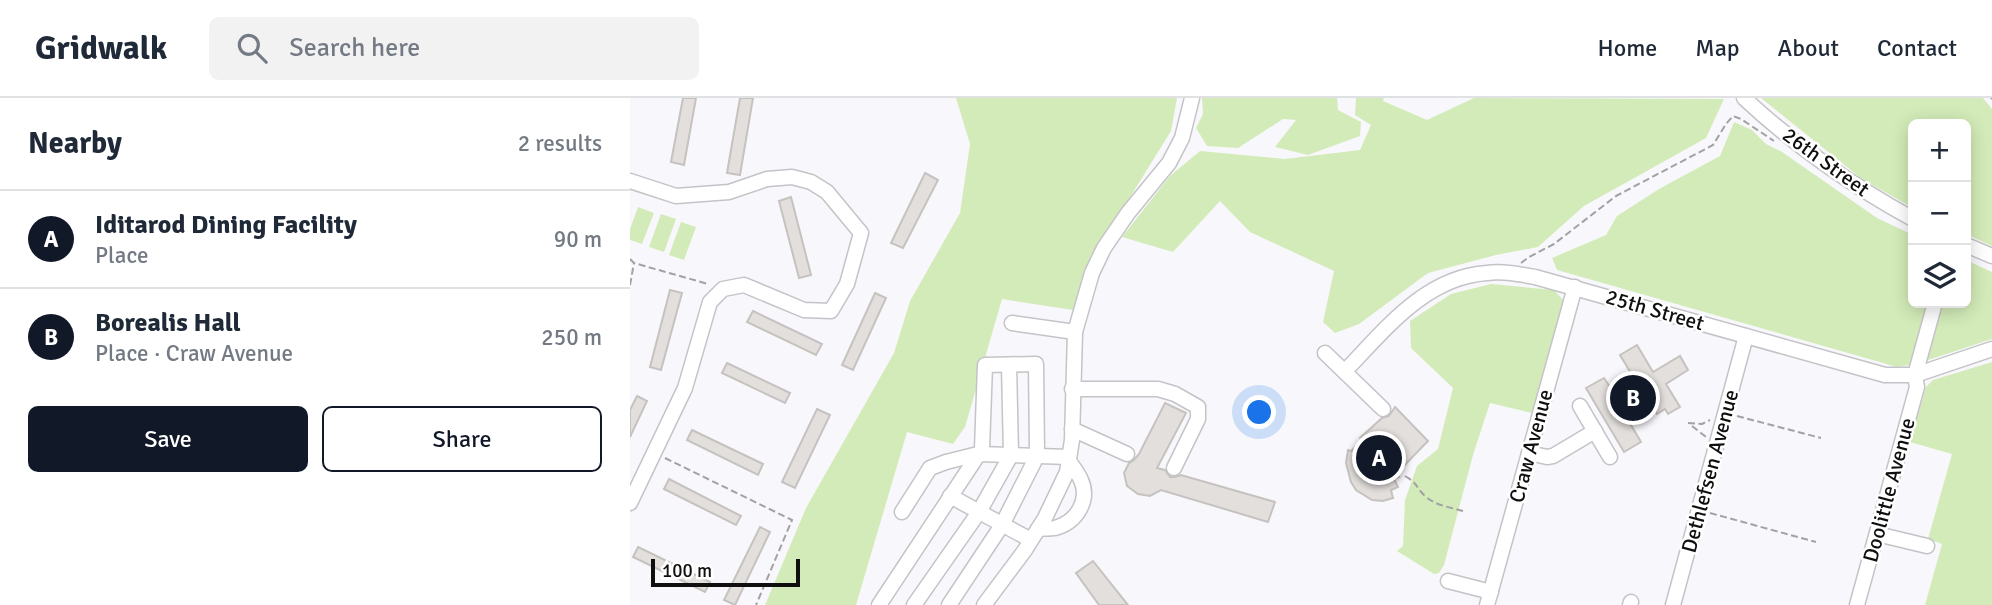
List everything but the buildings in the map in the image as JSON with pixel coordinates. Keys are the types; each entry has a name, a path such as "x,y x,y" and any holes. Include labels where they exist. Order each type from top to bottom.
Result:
{"street":[{"path":"984,605 1035,535 1067,472 1072,429 1075,332 1092,274 1104,248 1128,213 1169,163 1182,138 1192,98"},
{"name":"26th Street","path":"1744,98 1825,163 1908,216"},
{"path":"630,181 676,196 729,192 767,179 792,177 811,182 827,192 861,233 847,284 831,311 804,310 744,285 723,289 710,302 685,388 630,503"},
{"path":"1971,247 1992,256"},
{"name":"25th Street","path":"1345,371 1400,313 1432,290 1468,276 1488,272 1535,277 1885,375 1915,375 1992,349"},
{"name":"Craw Avenue","path":"1489,599 1575,288"},
{"name":"Doolittle Avenue","path":"1857,605 1917,387 1915,375 1934,308"},
{"path":"1012,323 1075,332"},
{"name":"Dethlefsen Avenue","path":"1673,605 1746,336"},
{"path":"1325,353 1383,409"},
{"path":"879,605 982,449 985,365 1036,365 1036,456 1002,525 949,605"},
{"path":"914,605 979,512 1011,456 1009,365"},
{"path":"1072,389 1158,389 1175,394 1198,407 1198,419 1174,468"},
{"path":"1580,406 1610,457"},
{"path":"1072,429 1127,454"},
{"path":"1529,453 1553,456 1595,431"},
{"path":"902,512 930,468 978,454 1069,459"},
{"path":"950,496 1002,525 1035,535 1069,521 1078,513 1085,499 1083,482 1069,459"},
{"path":"1877,534 1927,546"},
{"path":"1448,581 1489,599"}],"path":[{"path":"1517,274 1521,263 1554,244 1616,196 1713,145 1733,116 1741,118 1779,145"},
{"path":"630,259 634,263 723,289"},
{"path":"630,285 634,263"},
{"path":"1733,415 1821,438"},
{"path":"1706,437 1688,423 1702,425 1714,418"},
{"path":"654,453 792,520 757,605"},
{"path":"1405,476 1416,482 1423,495 1437,504 1463,511"},
{"path":"1706,512 1816,542"}],"green space":[{"path":"956,98 1177,98 1171,131 1093,257 1073,310 1002,299 965,427 953,444 907,432 856,605 765,605 806,508 894,353 910,301 960,213 970,144"},
{"path":"1202,98 1337,98 1338,110 1361,122 1360,136 1308,155 1275,147 1296,120 1283,119 1238,148 1207,146 1196,128 1203,114"},
{"path":"1356,98 1384,98 1383,101 1427,120 1474,98 1724,99 1706,138 1584,206 1538,247 1428,273 1359,324 1335,333 1323,322 1334,271 1250,232 1220,201 1173,252 1122,237 1170,176 1200,151 1285,159 1360,150 1371,125 1355,115"},
{"path":"1761,98 1983,98 1992,109 1992,246 1971,236 1971,119 1908,119 1908,205 1862,179"},
{"path":"1734,122 1752,130 1766,144 1782,152 1877,218 1908,233 1908,308 1971,308 1971,262 1992,272 1992,339 1916,364 1897,367 1557,270 1552,258 1606,235 1617,216 1659,189 1720,156"},
{"path":"638,207 654,213 642,244 630,240 630,229"},
{"path":"661,214 676,219 664,252 649,247"},
{"path":"681,222 696,227 684,260 669,255"},
{"path":"1491,284 1554,290 1566,303 1536,414 1490,403 1473,455 1444,565 1439,573 1434,574 1397,551 1403,546 1405,500 1417,466 1438,449 1453,388 1411,348 1410,321 1451,294"},
{"path":"1992,362 1992,605 1925,605 1942,544 1928,539 1952,454 1910,442 1926,387 1933,380"}],"place":[{"name":"Borealis Hall","path":"1633,398"},
{"name":"Iditarod Dining Facility","path":"1379,458"}]}
